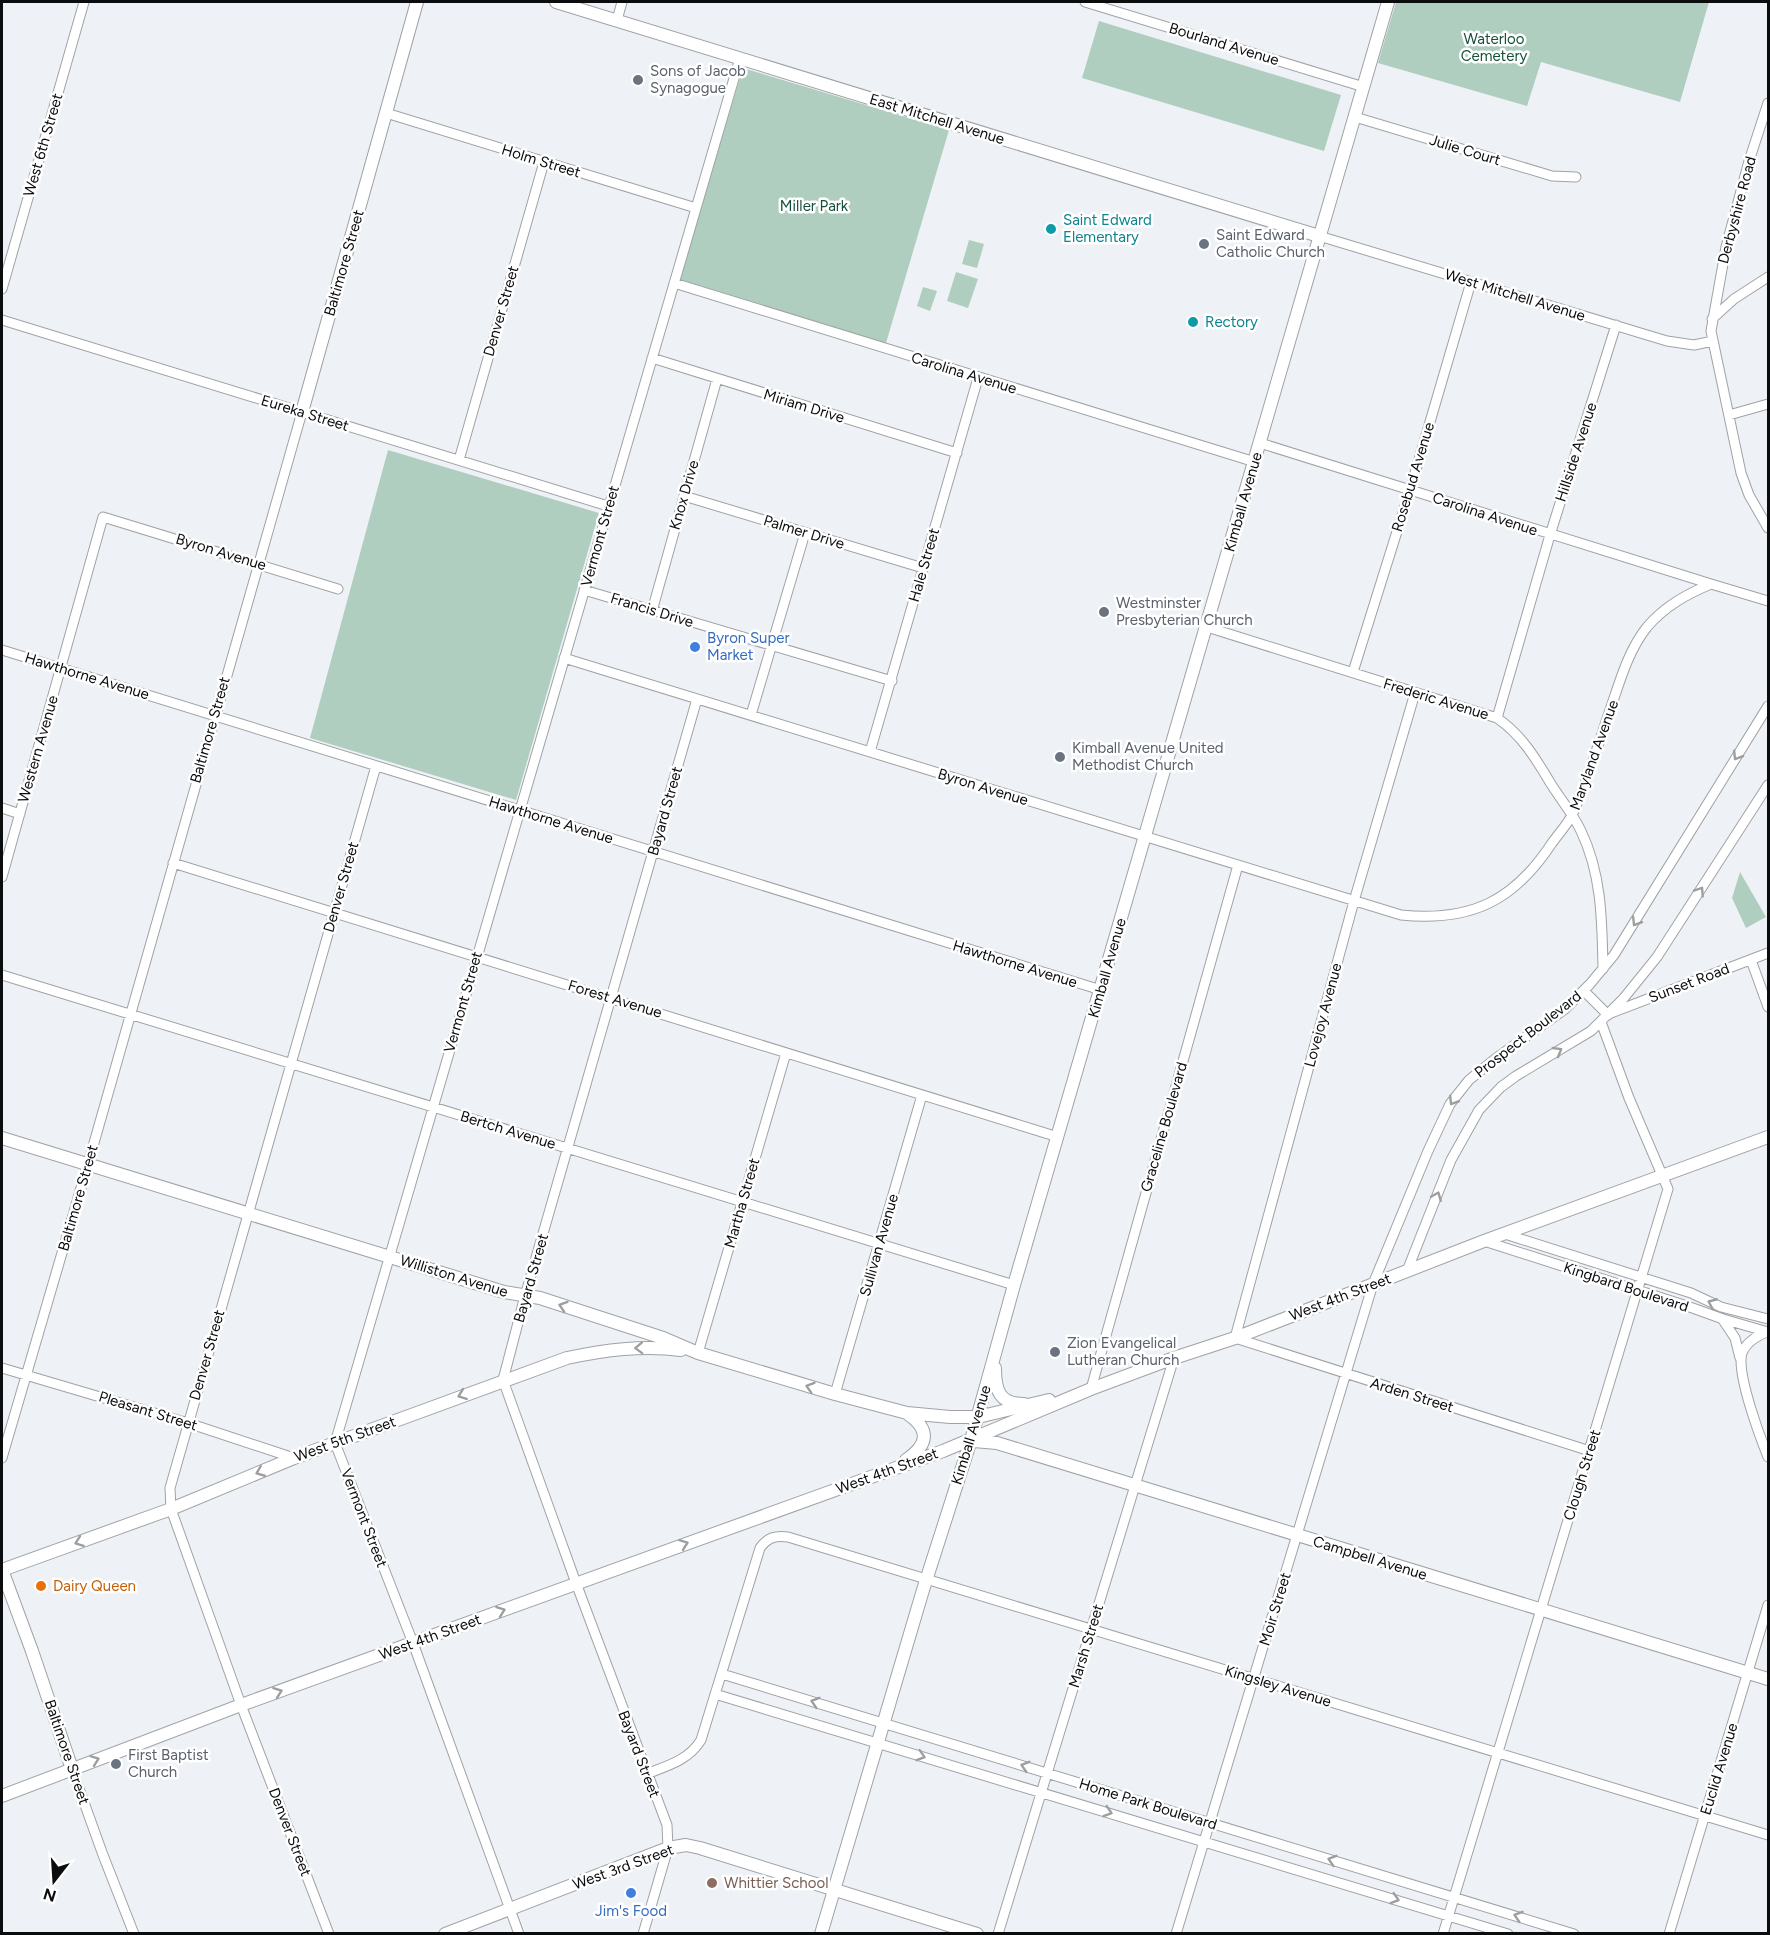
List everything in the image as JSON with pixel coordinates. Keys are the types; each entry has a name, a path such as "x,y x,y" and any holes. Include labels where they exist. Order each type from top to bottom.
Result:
{"main road":[{"name":"Baltimore Street","path":"302,412 417,2"},
{"name":"East Mitchell Avenue","path":"556,2 1319,236"},
{"name":"Kimball Avenue","path":"821,1934 926,1579 978,1417 1014,1285 1388,2"},
{"name":"West 4th Street","path":"2,1796 241,1705 891,1470 971,1440 1091,1389 1173,1358 1235,1338 1504,1234 1768,1137"},
{"name":"Williston Avenue","path":"2,1138 504,1292 540,1298 663,1338 698,1353 907,1413 978,1417 1091,1389"},
{"name":"West 5th Street","path":"2,1570 171,1509 294,1458 567,1358 612,1350 662,1348 698,1353"},
{"path":"996,1350 995,1376 1000,1395 1015,1404 1037,1404"},
{"path":"891,1470 918,1451 923,1443 922,1427 907,1413"},
{"name":"Campbell Avenue","path":"971,1440 997,1443 1768,1679"},
{"name":"Baltimore Street","path":"2,1570 72,1769"},
{"name":"West 3rd Street","path":"444,1934 668,1848 686,1845 977,1934"}],"street":[{"name":"West 6th Street","path":"2,288 84,2"},
{"path":"617,20 622,2"},
{"name":"Bourland Avenue","path":"1085,2 1364,87"},
{"name":"Vermont Street","path":"519,1934 413,1643 335,1443 740,58"},
{"name":"Derbyshire Road","path":"1713,341 1712,319 1726,247 1749,161 1768,103"},
{"name":"Holm Street","path":"386,113 696,208"},
{"name":"Julie Court","path":"1355,117 1552,176 1576,177"},
{"name":"Denver Street","path":"459,460 544,162"},
{"name":"West Mitchell Avenue","path":"1319,236 1681,344 1694,345 1713,341"},
{"path":"1712,319 1734,299 1768,277"},
{"name":"Rosebud Avenue","path":"1353,672 1410,490 1471,282"},
{"name":"Carolina Avenue","path":"674,283 1255,462"},
{"name":"Eureka Street","path":"2,320 608,506"},
{"name":"Hillside Avenue","path":"1497,718 1550,534 1616,326"},
{"path":"1713,341 1741,473 1749,495 1768,528"},
{"name":"Miriam Drive","path":"652,358 957,453"},
{"name":"Hale Street","path":"870,752 978,378"},
{"name":"Knox Drive","path":"652,611 717,379"},
{"path":"1729,415 1768,404"},
{"name":"Baltimore Street","path":"2,1458 302,412"},
{"name":"Carolina Avenue","path":"1260,442 1711,584"},
{"name":"Palmer Drive","path":"684,496 923,568"},
{"name":"Byron Avenue","path":"103,517 338,589"},
{"name":"Western Avenue","path":"2,877 103,517"},
{"path":"751,715 805,533"},
{"path":"1711,584 1768,601"},
{"name":"Maryland Avenue","path":"1401,915 1434,917 1466,912 1496,900 1534,870 1572,815 1625,668 1640,637 1669,606 1682,597 1711,584"},
{"name":"Francis Drive","path":"584,590 892,681"},
{"name":"Frederic Avenue","path":"1207,627 1497,718 1510,727 1527,746 1572,815 1588,848 1601,900 1603,969"},
{"name":"Hawthorne Avenue","path":"2,650 1101,990"},
{"name":"Byron Avenue","path":"564,658 1401,915"},
{"name":"Lovejoy Avenue","path":"1235,1338 1354,900 1414,693"},
{"name":"Bayard Street","path":"668,1848 667,1826 503,1380 525,1296 697,699"},
{"name":"Prospect Boulevard","path":"1373,1284 1428,1151 1443,1118 1460,1091 1480,1070 1552,1019 1584,991 1603,969 1631,930 1768,706"},
{"name":"Denver Street","path":"329,1934 241,1705 171,1509 172,1478 376,766"},
{"name":"Prospect Boulevard","path":"1407,1271 1451,1160 1479,1110 1501,1087 1581,1038 1609,1014 1657,957 1768,785"},
{"path":"2,808 20,813"},
{"name":"Forest Avenue","path":"173,863 1058,1137"},
{"name":"Graceline Boulevard","path":"1091,1389 1238,865"},
{"name":"Sunset Road","path":"1609,1014 1768,953"},
{"path":"1751,960 1768,1007"},
{"name":"Bertch Avenue","path":"2,975 1014,1285"},
{"path":"1584,991 1609,1014"},
{"name":"Clough Street","path":"1443,1934 1668,1189 1629,1098 1601,1022"},
{"name":"Martha Street","path":"698,1353 786,1053"},
{"name":"Sullivan Avenue","path":"835,1394 922,1095"},
{"name":"Kingbard Boulevard","path":"1504,1234 1691,1293 1722,1307 1768,1319"},
{"name":"Kingbard Boulevard","path":"1484,1242 1768,1332"},
{"name":"Moir Street","path":"1176,1934 1373,1284"},
{"path":"1723,1319 1735,1338 1745,1385 1768,1457"},
{"path":"1741,1361 1746,1346 1758,1336 1768,1332"},
{"name":"Arden Street","path":"1235,1338 1590,1450"},
{"name":"Marsh Street","path":"998,1934 1173,1358"},
{"name":"Pleasant Street","path":"2,1368 188,1422 294,1458"},
{"name":"Kingsley Avenue","path":"722,1674 760,1548 770,1538 778,1535 1768,1835"},
{"name":"Euclid Avenue","path":"1669,1934 1768,1605"},
{"path":"646,1774 674,1763 695,1750 701,1740 722,1674"},
{"name":"Home Park Boulevard","path":"722,1674 1574,1934"},
{"name":"Home Park Boulevard","path":"715,1694 1508,1934"},
{"name":"Baltimore Street","path":"72,1769 134,1934"},
{"path":"642,1934 668,1848"}],"green space":[{"name":"Waterloo Cemetery","path":"1396,2 1709,2 1680,102 1541,62 1527,106 1378,63"},
{"path":"1099,21 1341,95 1324,151 1082,78"},
{"name":"Miller Park","path":"743,68 949,130 886,343 679,279"},
{"path":"969,240 984,244 977,268 962,264"},
{"path":"956,272 978,279 968,308 947,301"},
{"path":"923,287 937,291 930,311 917,306"},
{"path":"388,450 599,513 516,800 310,738"},
{"path":"1740,872 1766,917 1746,928 1732,898"}],"place":[{"name":"Sons of Jacob Synagogue","path":"638,80"},
{"name":"Saint Edward Elementary","path":"1051,229"},
{"name":"Saint Edward Catholic Church","path":"1204,244"},
{"name":"Rectory","path":"1193,322"},
{"name":"Westminster Presbyterian Church","path":"1104,612"},
{"name":"Byron Super Market","path":"695,647"},
{"name":"Kimball Avenue United Methodist Church","path":"1060,757"},
{"name":"Zion Evangelical Lutheran Church","path":"1055,1352"},
{"name":"Dairy Queen","path":"41,1586"},
{"name":"First Baptist Church","path":"116,1764"},
{"name":"Whittier School","path":"712,1883"},
{"name":"Jim's Food","path":"631,1893"}]}
